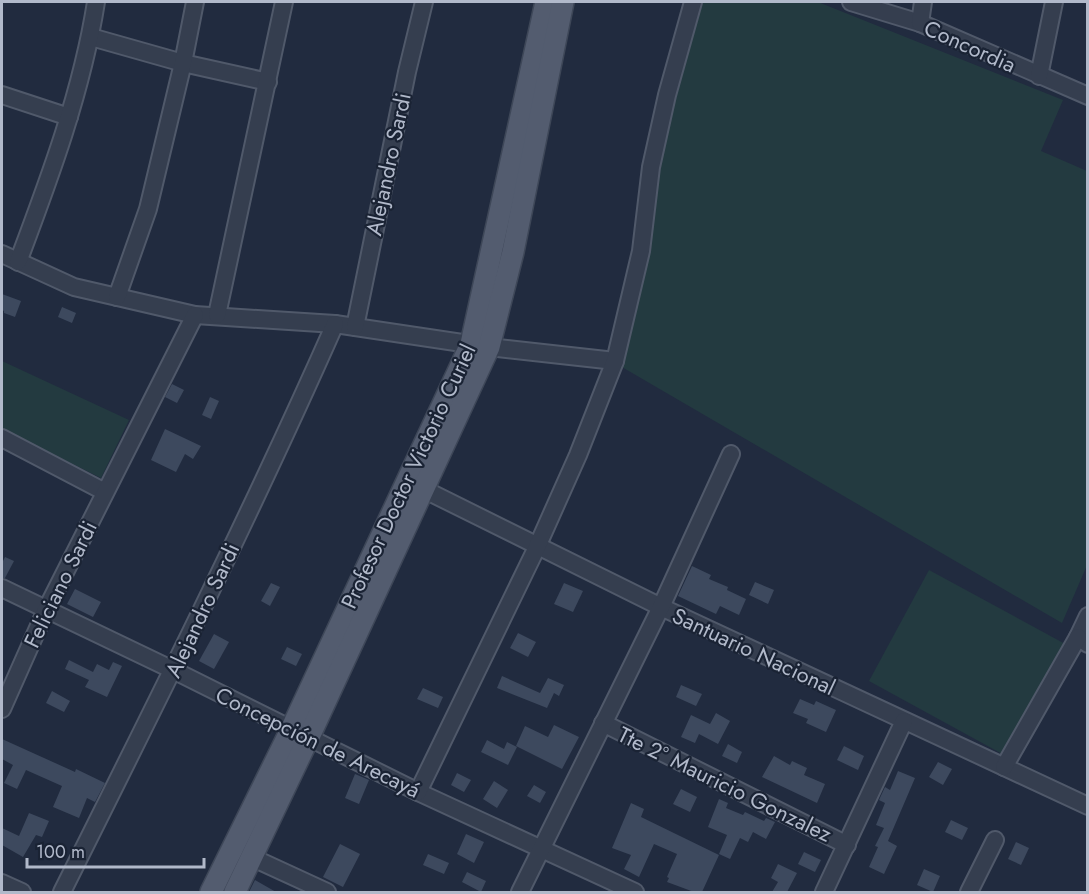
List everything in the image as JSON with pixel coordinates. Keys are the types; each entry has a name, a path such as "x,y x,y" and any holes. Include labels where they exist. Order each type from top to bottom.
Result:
{"main road":[{"name":"Profesor Doctor Victorio Curiel","path":"234,892 251,857 299,735 480,346 546,2"},
{"name":"Profesor Doctor Victorio Curiel","path":"211,892 299,735 423,489 480,346 513,252 563,2"}],"street":[{"path":"18,262 69,117 91,37 96,2"},
{"path":"117,297 148,209 183,63 195,2"},
{"path":"217,315 284,2"},
{"name":"Alejandro Sardi","path":"355,327 424,2"},
{"path":"417,792 537,547 579,455 615,361 640,251 651,167 667,95 693,2"},
{"name":"Concordia","path":"851,2 920,23 1088,96"},
{"path":"920,23 923,2"},
{"path":"1040,76 1054,2"},
{"path":"91,37 183,63 268,82"},
{"path":"2,95 69,117"},
{"path":"2,254 74,287 195,315 335,324 480,346 615,361"},
{"name":"Feliciano Sardi","path":"2,709 46,610 195,315"},
{"name":"Alejandro Sardi","path":"62,892 173,670 335,324"},
{"path":"2,438 105,492"},
{"path":"520,892 661,607 731,454"},
{"name":"Santuario Nacional","path":"423,489 661,607 1088,806"},
{"name":"Concepción de Arecayá","path":"2,588 173,670 417,792 635,892"},
{"path":"1004,767 1083,640 1088,616"},
{"path":"824,892 904,721"},
{"name":"Tte 2° Mauricio Gonzalez","path":"603,723 847,844"},
{"path":"969,892 995,840"},
{"path":"251,857 327,892"},
{"path":"2,883 22,892"}],"green space":[{"path":"689,2 818,2 1063,100 1041,151 1087,171 1088,563 1062,623 615,363"},
{"path":"2,361 129,420 101,478 2,429"},
{"path":"929,570 1067,645 1006,756 869,681"}],"building":[{"path":"2,294 21,301 15,317 2,310"},
{"path":"62,307 76,313 72,323 58,317"},
{"path":"172,384 184,390 177,403 165,397"},
{"path":"210,397 219,401 211,419 202,415"},
{"path":"165,429 201,446 193,459 185,454 176,472 151,460"},
{"path":"5,557 14,561 5,578 2,578 2,563"},
{"path":"692,566 711,575 709,579 728,587 727,590 746,599 739,615 720,606 716,614 678,596"},
{"path":"755,582 774,590 768,604 749,595"},
{"path":"271,583 280,587 270,606 261,601"},
{"path":"564,583 583,591 573,612 554,604"},
{"path":"75,589 101,602 93,617 67,604"},
{"path":"518,633 536,642 528,657 510,648"},
{"path":"214,634 229,642 214,669 199,661"},
{"path":"287,647 302,654 296,666 281,659"},
{"path":"69,660 93,672 97,664 109,670 113,662 122,666 107,697 85,687 89,680 65,669"},
{"path":"502,676 540,693 548,678 564,685 559,696 554,693 547,708 497,688"},
{"path":"681,685 702,694 696,706 676,697"},
{"path":"423,688 443,697 438,708 417,699"},
{"path":"52,691 70,701 64,712 46,703"},
{"path":"800,699 814,705 816,701 836,710 826,732 806,723 808,719 793,713"},
{"path":"716,713 730,721 718,744 699,734 695,743 681,737 691,715 710,724"},
{"path":"554,725 579,737 562,769 516,746 525,726 548,737"},
{"path":"2,739 105,783 95,802 87,798 79,818 53,807 62,786 26,770 17,789 4,783 13,765 2,759"},
{"path":"487,740 504,749 507,742 517,747 508,765 481,752"},
{"path":"728,744 742,752 737,763 722,756"},
{"path":"844,746 864,756 858,770 837,760"},
{"path":"774,756 790,765 792,761 807,768 804,775 825,784 817,803 762,777"},
{"path":"938,762 952,769 943,785 929,777"},
{"path":"898,771 915,778 888,841 897,846 884,874 869,867 878,847 875,846 884,828 876,825 885,803 879,800 885,787 890,790"},
{"path":"457,773 471,780 464,792 451,785"},
{"path":"355,774 369,780 359,804 345,798"},
{"path":"494,781 508,790 497,808 483,799"},
{"path":"534,785 546,792 540,803 527,796"},
{"path":"681,789 697,797 690,812 673,804"},
{"path":"719,799 728,803 726,808 743,815 745,812 764,821 766,818 775,822 766,839 753,832 748,842 740,838 730,859 719,854 727,835 708,827"},
{"path":"631,803 644,809 641,817 719,855 702,892 694,892 667,882 677,854 654,844 639,877 624,869 631,855 612,848"},
{"path":"29,813 49,821 42,837 36,835 23,857 2,845 2,828 19,836"},
{"path":"951,820 968,828 962,840 945,832"},
{"path":"466,834 484,842 474,863 457,854"},
{"path":"1016,842 1029,848 1021,865 1008,859"},
{"path":"340,844 360,854 343,887 323,877"},
{"path":"804,852 821,860 815,872 798,864"},
{"path":"428,854 449,863 444,874 423,865"},
{"path":"778,864 797,873 787,892 772,892 778,882 771,878"},
{"path":"924,869 940,876 933,892 917,885"},
{"path":"467,872 486,881 481,892 462,882"},
{"path":"255,880 276,892 249,892"}]}
